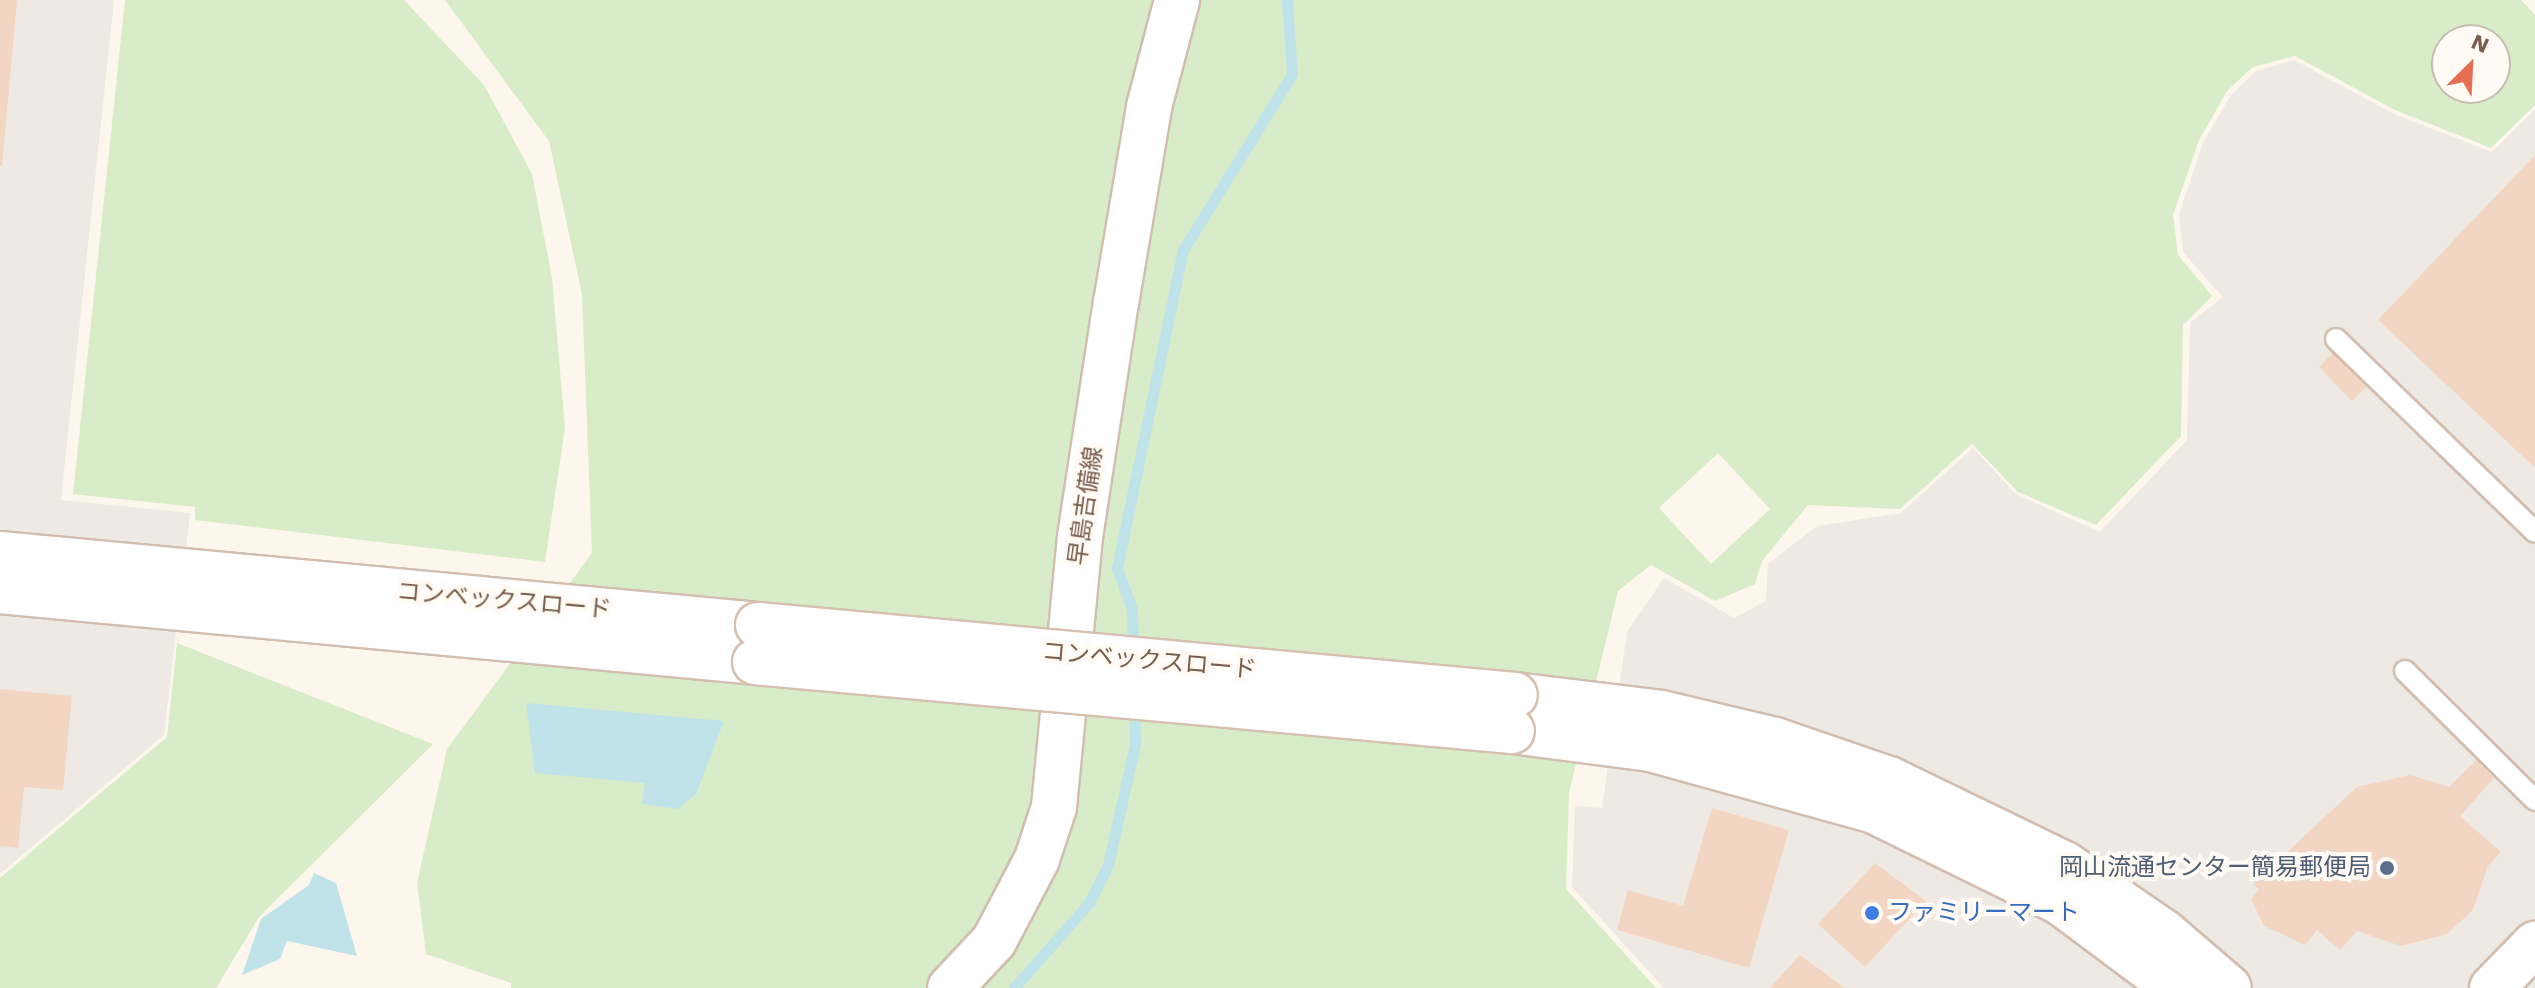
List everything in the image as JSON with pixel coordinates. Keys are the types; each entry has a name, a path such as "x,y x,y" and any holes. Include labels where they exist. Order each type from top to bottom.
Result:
{"street":[{"name":"早島吉備線","path":"950,988 994,941 1037,859 1054,807 1080,537 1108,349 1149,107 1177,0"},
{"name":"コンベックスロード","path":"0,554 757,643"},
{"name":"コンベックスロード","path":"0,591 757,643 1513,713 1661,713 1775,740 1889,779 2065,864 2165,933 2229,988"},
{"name":"コンベックスロード","path":"1513,713 1872,810 2060,902 2175,988"},
{"path":"2492,988 2535,944"}],"lane":[{"path":"2336,339 2535,532"},
{"path":"2405,671 2535,800"}],"shaded area":[{"path":"0,0 114,0 61,500 190,513 164,735 0,874"},
{"path":"2294,60 2394,114 2492,152 2535,109 2535,988 1664,988 1572,887 1575,806 1602,808 1627,632 1664,578 1734,618 1766,601 1768,564 1817,526 1901,513 1973,448 2016,494 2100,532 2187,440 2190,323 2223,297 2183,252 2179,214 2203,143 2231,95 2256,71"}],"green space":[{"path":"125,0 404,0 484,85 532,174 552,278 565,428 545,562 195,520 195,507 73,494"},
{"path":"445,0 2521,0 2535,15 2535,105 2491,148 2395,110 2295,56 2253,67 2227,91 2199,140 2173,215 2178,255 2212,296 2183,325 2181,436 2096,525 2018,492 1972,444 1900,509 1808,505 1762,561 1755,584 1715,601 1651,565 1618,591 1569,793 1566,889 1656,988 511,988 511,983 426,954 417,883 447,749 592,553 582,294 549,141","holes":["1718,453 1770,509 1711,564 1659,508","646,783 696,794 678,808 643,804"]},
{"path":"177,643 433,744 259,917 216,988 0,988 0,878 167,737"}],"water":[{"path":"526,703 724,721 696,794 678,809 642,804 645,783 535,773"},
{"path":"314,873 336,883 357,956 287,941 280,959 242,975 261,919 309,885"}],"building":[{"path":"0,0 17,0 2,166 0,166"},
{"path":"2535,155 2535,468 2378,320"},
{"path":"2337,349 2371,382 2352,401 2319,367"},
{"path":"0,689 72,696 63,790 24,787 18,848 0,846"},
{"path":"2476,760 2494,778 2460,816 2501,852 2488,866 2473,910 2447,934 2401,946 2357,931 2340,950 2317,930 2305,945 2264,926 2251,899 2259,889 2253,884 2357,787 2410,775 2449,787"},
{"path":"1712,808 1789,830 1749,968 1617,930 1628,890 1683,906"},
{"path":"1875,863 1926,901 1865,967 1818,924"},
{"path":"1800,955 1845,988 1770,988"}],"waterway":[{"path":"1133,651 1132,609 1117,568 1183,250 1292,74 1287,0"},
{"path":"1014,988 1089,903 1108,865 1135,744 1134,705"}],"place":[{"name":"岡山流通センター簡易郵便局","path":"2387,868"},
{"name":"ファミリーマート","path":"1872,913"}]}
